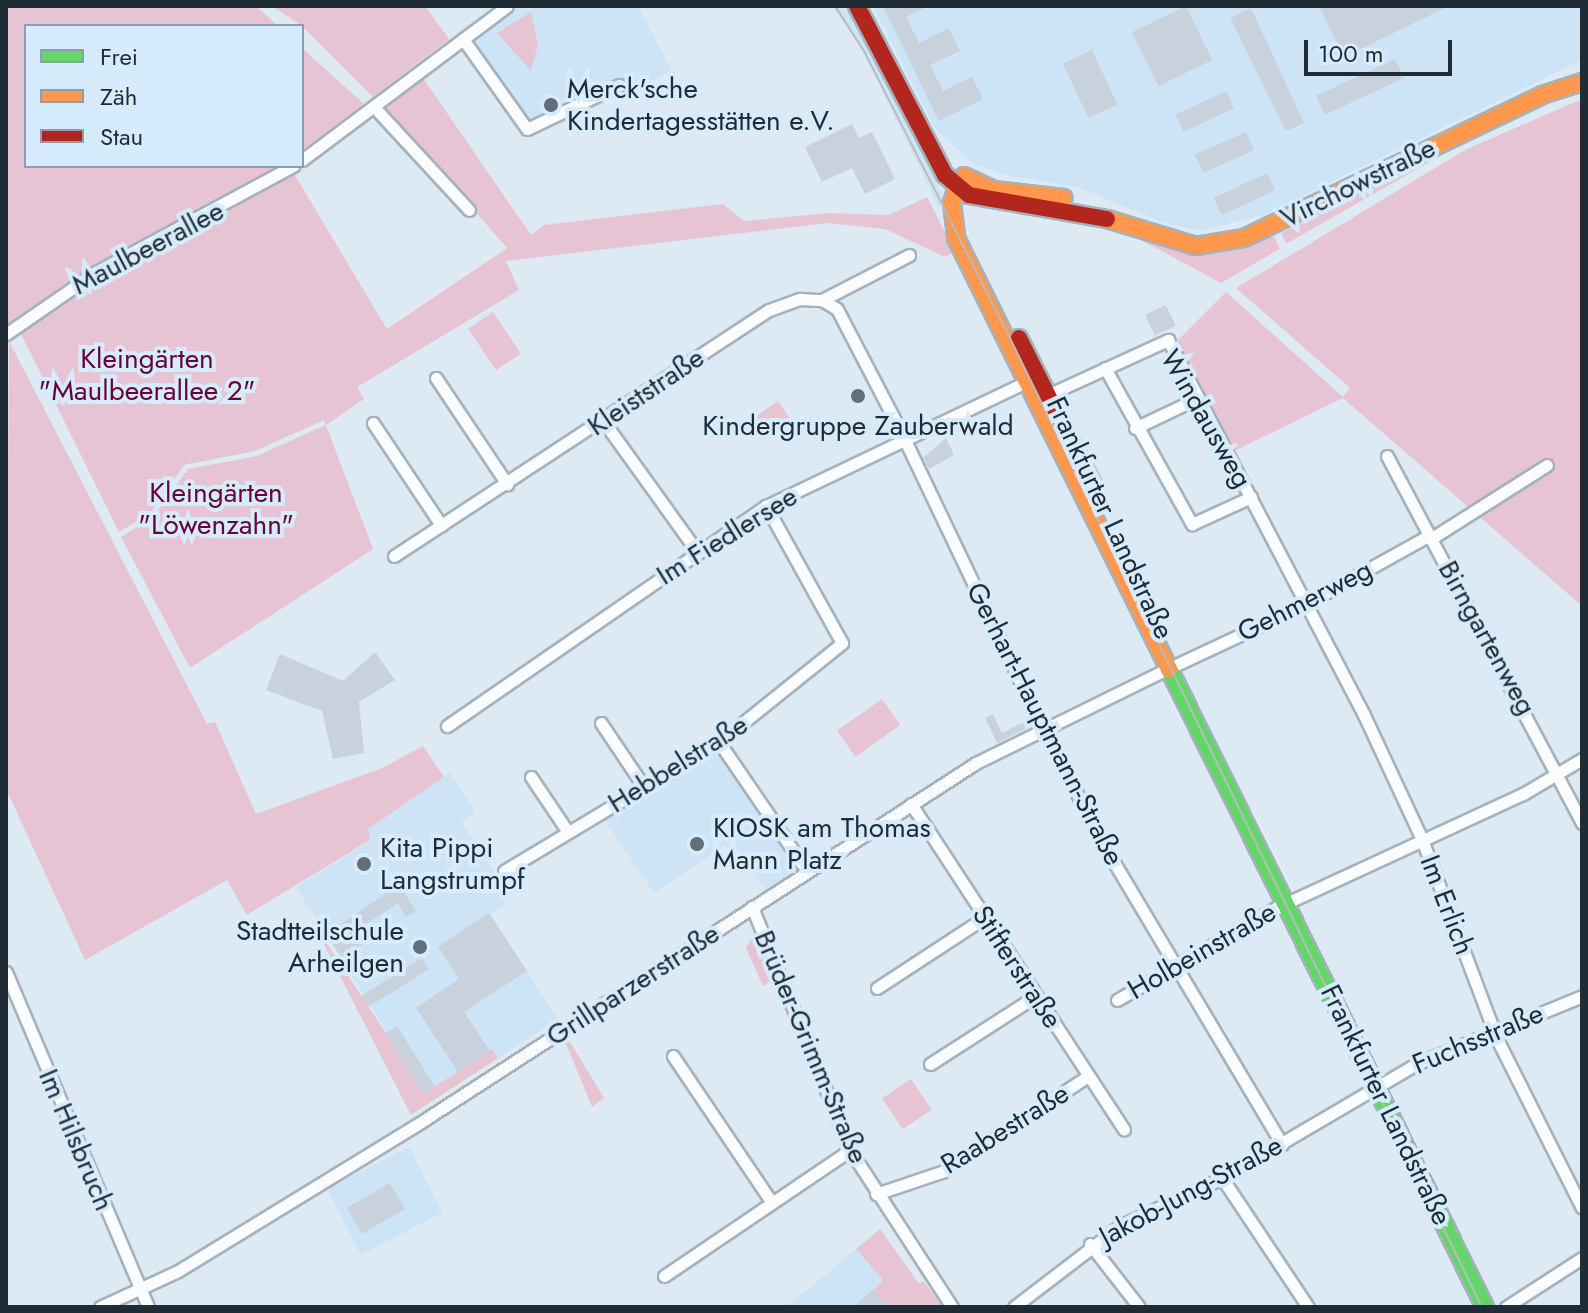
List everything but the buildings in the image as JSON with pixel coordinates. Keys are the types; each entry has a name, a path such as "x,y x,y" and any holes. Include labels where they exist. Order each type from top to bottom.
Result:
{"street":[{"path":"304,159 507,6"},
{"name":"Virchowstraße","path":"857,6 936,158 965,187 1080,202 1178,243 1228,244 1542,95 1582,82"},
{"path":"463,39 527,129 619,85"},
{"path":"374,107 469,210"},
{"name":"Maulbeerallee","path":"6,334 96,272 289,168"},
{"name":"Frankfurter Landstraße","path":"965,187 951,218 956,238 1034,378 1485,1307"},
{"name":"Kleiststraße","path":"394,556 604,422 769,310 800,299 822,300 909,255"},
{"name":"Gerhart-Hauptmann-Straße","path":"822,300 837,309 903,436 1043,730 1175,965 1282,1144"},
{"name":"Windausweg","path":"1052,393 1168,340 1304,605"},
{"path":"1105,368 1135,428 1144,433 1192,524 1251,497"},
{"path":"436,378 453,393 507,484"},
{"name":"Frankfurter Landstraße","path":"1034,378 1052,393 1173,666"},
{"name":"Im Fiedlersee","path":"447,726 766,506 903,436 1034,378"},
{"path":"1135,428 1198,398"},
{"path":"604,422 698,553"},
{"path":"373,423 441,525"},
{"name":"Birngartenweg","path":"1387,456 1582,823"},
{"name":"Gehmerweg","path":"1173,666 1304,605 1431,536 1547,465"},
{"name":"Hebbelstraße","path":"504,871 719,742 842,643 766,506"},
{"name":"Im Erlich","path":"1304,605 1421,837 1494,1028 1582,1208"},
{"name":"Grillparzerstraße","path":"100,1307 139,1290 421,1122 911,804 1043,730 1173,666"},
{"path":"601,723 644,787"},
{"path":"719,742 807,871"},
{"name":"Holbeinstraße","path":"1117,1000 1286,902 1557,774 1582,759"},
{"path":"531,777 568,832"},
{"name":"Stifterstraße","path":"911,804 1124,1129"},
{"name":"Brüder-Grimm-Straße","path":"752,907 850,1150 952,1307"},
{"path":"877,988 984,918"},
{"name":"Im Hilsbruch","path":"6,972 148,1307"},
{"path":"930,1064 1036,996"},
{"name":"Fuchsstraße","path":"1377,1087 1494,1028 1582,996"},
{"path":"673,1056 772,1203"},
{"name":"Raabestraße","path":"876,1194 944,1171 1088,1076"},
{"name":"Jakob-Jung-Straße","path":"1014,1307 1090,1244 1222,1178 1377,1087"},
{"path":"664,1276 850,1150"},
{"path":"1222,1178 1308,1307"},
{"path":"1090,1244 1139,1307"},
{"path":"1506,1307 1582,1258"}],"shaded area":[{"name":"Merck'sche Kindertagesstätten e.V.","path":"519,6 638,6 672,71 527,139 463,49"},
{"path":"832,6 844,6 866,38 946,202 938,207 863,52"},
{"path":"873,6 1582,6 1582,60 1265,214 1202,231 1164,223 1077,187 1004,175 972,163 935,128"},
{"path":"719,742 807,871 769,896 737,848 730,852 725,845 654,893 600,813"},
{"name":"Stadtteilschule Arheilgen","path":"450,773 476,812 461,821 495,873 489,878 506,903 490,914 558,1019 498,1058 492,1049 425,1093 296,887 370,841 367,829"},
{"path":"409,1147 443,1213 361,1255 327,1189"},
{"path":"856,1249 883,1280 853,1307 786,1307"}],"green space":[{"path":"6,6 256,6 276,24 24,24 24,168 275,168 92,266 6,325"},
{"path":"272,6 425,6 449,39 373,97 304,28 304,24 299,24"},
{"path":"531,12 538,45 531,71 497,33"},
{"path":"304,50 364,104 304,149"},
{"path":"423,78 531,235 544,225 723,204 744,221 830,213 889,215 927,197 955,252 945,257 885,229 827,223 506,261 519,290 357,387 364,399 326,425 373,549 190,668 121,537 153,517 188,469 257,456 325,425 324,420 255,451 184,465 150,514 119,532 20,332 99,276 293,172 387,329 507,248 384,107"},
{"path":"1582,99 1582,606 1343,398 1232,452 1175,343 1226,292 1343,397 1350,388 1236,288 1467,149"},
{"path":"1440,156 1286,244 1281,233"},
{"path":"1113,225 1186,251 1224,251 1274,236 1280,249 1221,283"},
{"path":"493,312 521,353 496,370 468,329"},
{"path":"9,341 207,724 215,722 256,814 382,768 423,746 444,777 368,829 370,840 247,915 227,880 85,960 6,789"},
{"path":"778,401 790,419 761,439 749,421"},
{"path":"882,699 900,725 855,757 837,731"},
{"path":"311,919 425,1093 492,1049 498,1058 411,1115"},
{"path":"755,932 775,978 763,986 746,948"},
{"path":"567,1037 604,1098 592,1107 564,1039"},
{"path":"911,1079 932,1110 903,1129 882,1099"},
{"path":"880,1229 919,1284 923,1281 943,1307 885,1307 874,1289 883,1280 856,1249"}],"tram line":[{"path":"835,6 864,51 1007,332 1482,1307"}],"traffic: fast":[{"path":"1169,669 1485,1307"}],"traffic: slow":[{"path":"1107,219 1196,246 1244,238 1542,95 1582,82"},
{"path":"964,176 994,190 1064,198"},
{"path":"970,180 957,186 952,203 956,238 1169,669"}],"traffic: jam":[{"path":"857,6 945,175 969,195 1107,219"},
{"path":"1019,338 1096,491"}],"place":[{"name":"Merck'sche Kindertagesstätten e.V.","path":"551,105"},
{"name":"Kindergruppe Zauberwald","path":"858,396"},
{"name":"KIOSK am Thomas Mann Platz","path":"697,844"},
{"name":"Kita Pippi Langstrumpf","path":"364,864"},
{"name":"Stadtteilschule Arheilgen","path":"420,947"}],"park label":[{"name":"Kleingärten \"Maulbeerallee 2\"","path":"147,375"},
{"name":"Kleingärten \"Löwenzahn\"","path":"216,509"}]}
